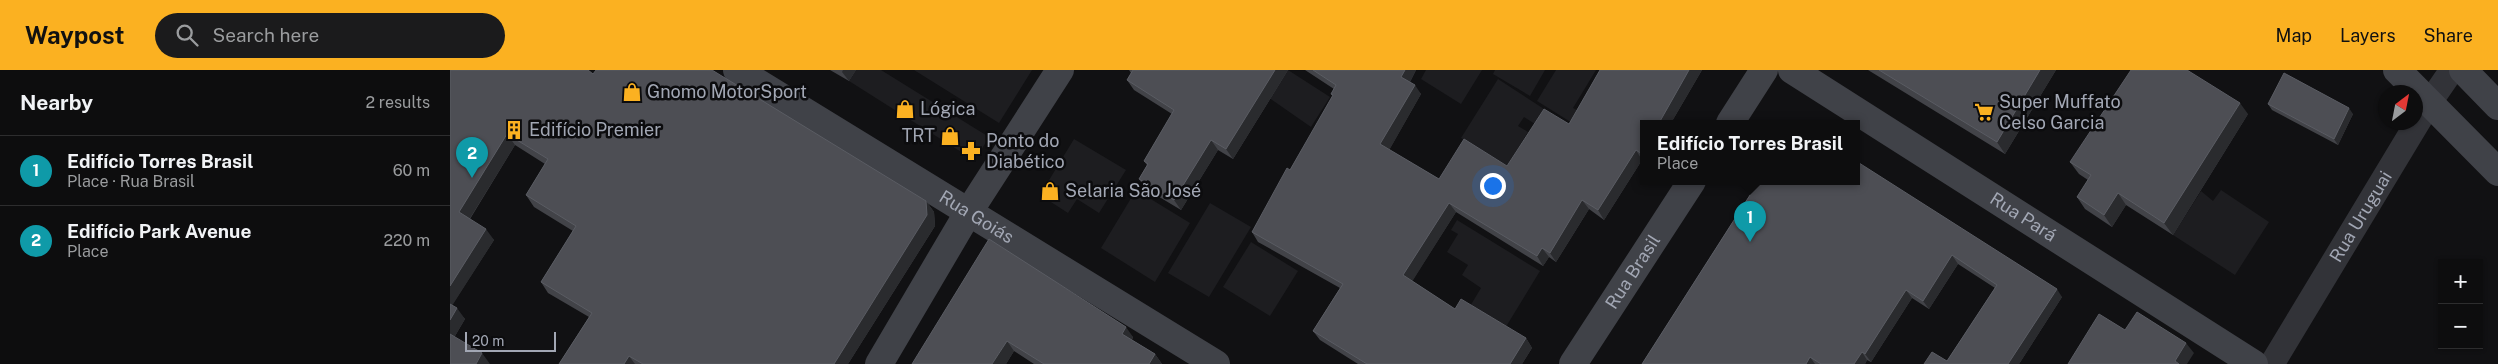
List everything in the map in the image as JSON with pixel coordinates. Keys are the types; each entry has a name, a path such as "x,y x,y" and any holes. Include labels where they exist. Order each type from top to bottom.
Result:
{"main road":[{"name":"Rua Goiás","path":"737,70 1216,364"},
{"path":"879,364 968,213 1060,70"},
{"path":"1732,120 1764,70"},
{"name":"Rua Pará","path":"1792,70 2254,364"},
{"path":"2397,70 2498,172"},
{"path":"2463,70 2498,106"},
{"name":"Rua Brasil","path":"1573,364 1689,185"}],"street":[{"name":"Rua Uruguai","path":"2272,364 2430,102 2452,70"}],"shaded area":[{"path":"856,70 881,70 989,137 980,152 966,155 849,81"},
{"path":"914,70 1032,70 999,123"},
{"path":"1288,70 1330,97 1311,127 1249,84"},
{"path":"1426,70 1482,70 1461,104 1421,79"},
{"path":"1495,70 1545,70 1530,96 1493,74"},
{"path":"1556,70 1596,70 1573,108 1584,114 1577,126 1537,101"},
{"path":"1498,79 1544,109 1535,124 1524,117 1518,126 1528,132 1507,166 1461,138"},
{"path":"1074,139 1126,170 1099,213 1077,199 1068,213 1040,195"},
{"path":"1136,190 1190,223 1155,282 1101,248"},
{"path":"2221,190 2269,222 2235,275 2173,235 2201,191 2213,201"},
{"path":"1210,203 1251,227 1209,297 1168,273"},
{"path":"1457,220 1540,271 1504,330 1469,308 1481,288 1462,275 1468,265 1447,252 1458,234 1451,230"},
{"path":"1251,242 1298,271 1270,316 1223,287"}],"building":[{"path":"450,70 588,70 593,74 596,70 712,70 926,201 927,215 834,364 643,364 629,356 624,364 559,364 592,313 541,282 576,226 526,195 548,159 507,134 459,212 486,229 450,286"},
{"path":"1133,70 1275,70 1226,149 1211,140 1174,200 1139,179 1148,164 1144,161 1174,110 1127,80"},
{"path":"1313,70 1405,70 1401,77 1415,85 1380,144 1439,179 1464,139 1507,166 1544,109 1569,124 1600,70 1689,70 1661,120 1640,120 1640,153 1636,150 1598,210 1582,200 1550,253 1542,248 1537,256 1449,203 1403,275 1455,309 1461,299 1526,338 1510,364 1367,364 1313,331 1343,284 1252,232 1287,168 1290,170 1333,95 1331,94 1336,85"},
{"name":"Super Muffato Celso Garcia","path":"1879,70 2040,70 1997,142"},
{"path":"2131,70 2187,70 2240,103 2164,223 2118,193 2104,215 2077,197 2091,175 2070,162"},
{"path":"2284,73 2349,108 2334,139 2268,104"},
{"path":"1860,164 2057,289 2008,364 1924,364 1932,352 1947,361 1997,285 1952,255 1923,301 1906,290 1865,354 1862,352 1854,364 1821,364 1810,357 1806,364 1642,364 1756,185 1860,185"},
{"path":"989,239 1126,327 1122,334 1155,354 1149,364 1044,364 1007,341 992,364 912,364"},
{"path":"450,304 457,308 450,320"},
{"path":"2137,312 2186,343 2175,361 2179,364 2068,364 2099,314 2125,330"},
{"path":"450,334 482,353 476,364 450,364"}],"place":[{"name":"Gnomo MotorSport","path":"632,92"},
{"name":"Lógica","path":"905,109"},
{"name":"Super Muffato Celso Garcia","path":"1984,112"},
{"name":"Edifício Premier","path":"514,130"},
{"name":"TRT","path":"950,136"},
{"name":"Ponto do Diabético","path":"971,151"},
{"name":"Edifício Park Avenue","path":"472,178"},
{"name":"Selaria São José","path":"1050,191"},
{"name":"Edifício Torres Brasil","path":"1750,242"}]}
